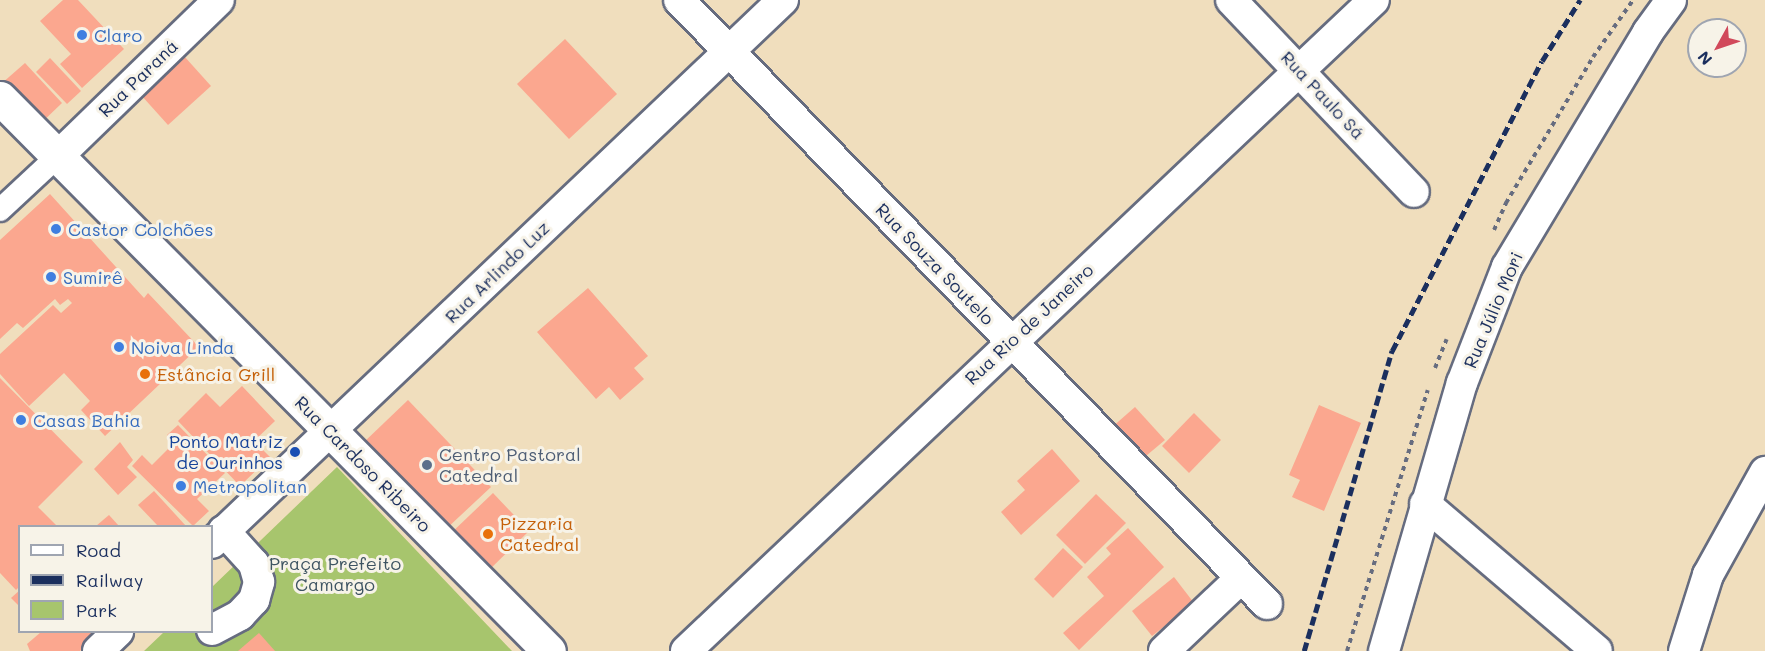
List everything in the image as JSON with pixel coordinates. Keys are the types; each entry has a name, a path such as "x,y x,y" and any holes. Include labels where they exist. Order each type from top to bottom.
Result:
{"street":[{"name":"Rua Paraná","path":"58,156 219,0"},
{"name":"Rua Souza Soutelo","path":"679,0 1267,604"},
{"name":"Rua Arlindo Luz","path":"218,537 783,0"},
{"name":"Rua Paulo Sá","path":"1231,0 1414,192"},
{"name":"Rua Rio de Janeiro","path":"686,651 1374,0"},
{"name":"Rua Júlio Mori","path":"1384,651 1462,383 1507,267 1648,32 1671,0"},
{"name":"Rua Cardoso Ribeiro","path":"0,98 549,651"},
{"path":"0,210 58,156"},
{"path":"1684,651 1708,575 1765,472"},
{"path":"1425,504 1597,651"},
{"path":"213,629 240,615 254,600 259,582 254,564 218,537"},
{"path":"1164,651 1241,578"},
{"path":"98,651 117,633"}],"green space":[{"name":"Praça Prefeito Camargo","path":"337,467 512,651 144,651 163,633 213,633 213,586"}],"building":[{"name":"Claro","path":"63,0 78,0 124,49 82,88 60,64 71,54 40,21"},
{"path":"565,39 617,94 569,139 517,84"},
{"path":"184,56 211,86 168,125 141,95"},
{"path":"50,58 81,91 67,104 36,72"},
{"path":"25,63 62,103 39,125 1,84"},
{"path":"50,194 144,298 148,293 199,347 105,436 81,410 90,401 64,373 29,406 0,374 0,354 53,305 61,313 72,303 68,299 60,305 55,299 23,328 17,323 0,339 0,240"},
{"path":"588,288 648,356 634,368 644,379 620,400 609,387 596,399 537,332"},
{"name":"Casas Bahia","path":"0,378 83,462 38,507 56,525 18,525 18,588 16,590 0,573"},
{"path":"242,386 275,421 254,441 270,457 240,486 178,421 206,393 220,407"},
{"name":"Centro Pastoral Catedral","path":"408,400 491,487 445,530 362,444"},
{"path":"1319,405 1361,423 1324,511 1292,497 1300,480 1289,475"},
{"path":"1135,407 1165,440 1140,461 1111,428"},
{"path":"1194,413 1221,440 1189,473 1162,446"},
{"name":"Metropolitan","path":"178,425 225,473 197,499 209,511 194,525 132,466 142,455 152,465 174,443 167,435"},
{"path":"120,442 133,460 127,467 137,477 118,495 94,469"},
{"path":"1052,449 1080,481 1021,535 1001,512 1025,490 1017,481"},
{"path":"154,491 185,525 157,525 138,505"},
{"name":"Pizzaria Catedral","path":"493,493 529,531 484,575 447,537"},
{"path":"1096,494 1126,523 1085,564 1056,535"},
{"path":"109,515 118,525 97,525"},
{"path":"1128,528 1164,567 1079,650 1063,633 1104,596 1087,577 1111,554 1106,548"},
{"path":"1063,548 1083,567 1053,598 1034,579"},
{"path":"1174,577 1194,603 1152,636 1132,611"},
{"path":"18,592 18,605 11,598"},
{"path":"40,633 94,633 80,651 30,651 27,644"},
{"path":"259,633 275,651 238,651"}],"railway":[{"path":"1304,651 1392,351 1542,61 1580,0"}],"place":[{"name":"Claro","path":"82,35"},
{"name":"Castor Colchões","path":"56,229"},
{"name":"Sumirê","path":"51,277"},
{"name":"Noiva Linda","path":"119,347"},
{"name":"Estância Grill","path":"145,374"},
{"name":"Casas Bahia","path":"21,420"},
{"name":"Ponto Matriz de Ourinhos","path":"295,452"},
{"name":"Centro Pastoral Catedral","path":"427,465"},
{"name":"Metropolitan","path":"181,486"},
{"name":"Pizzaria Catedral","path":"488,534"}]}
